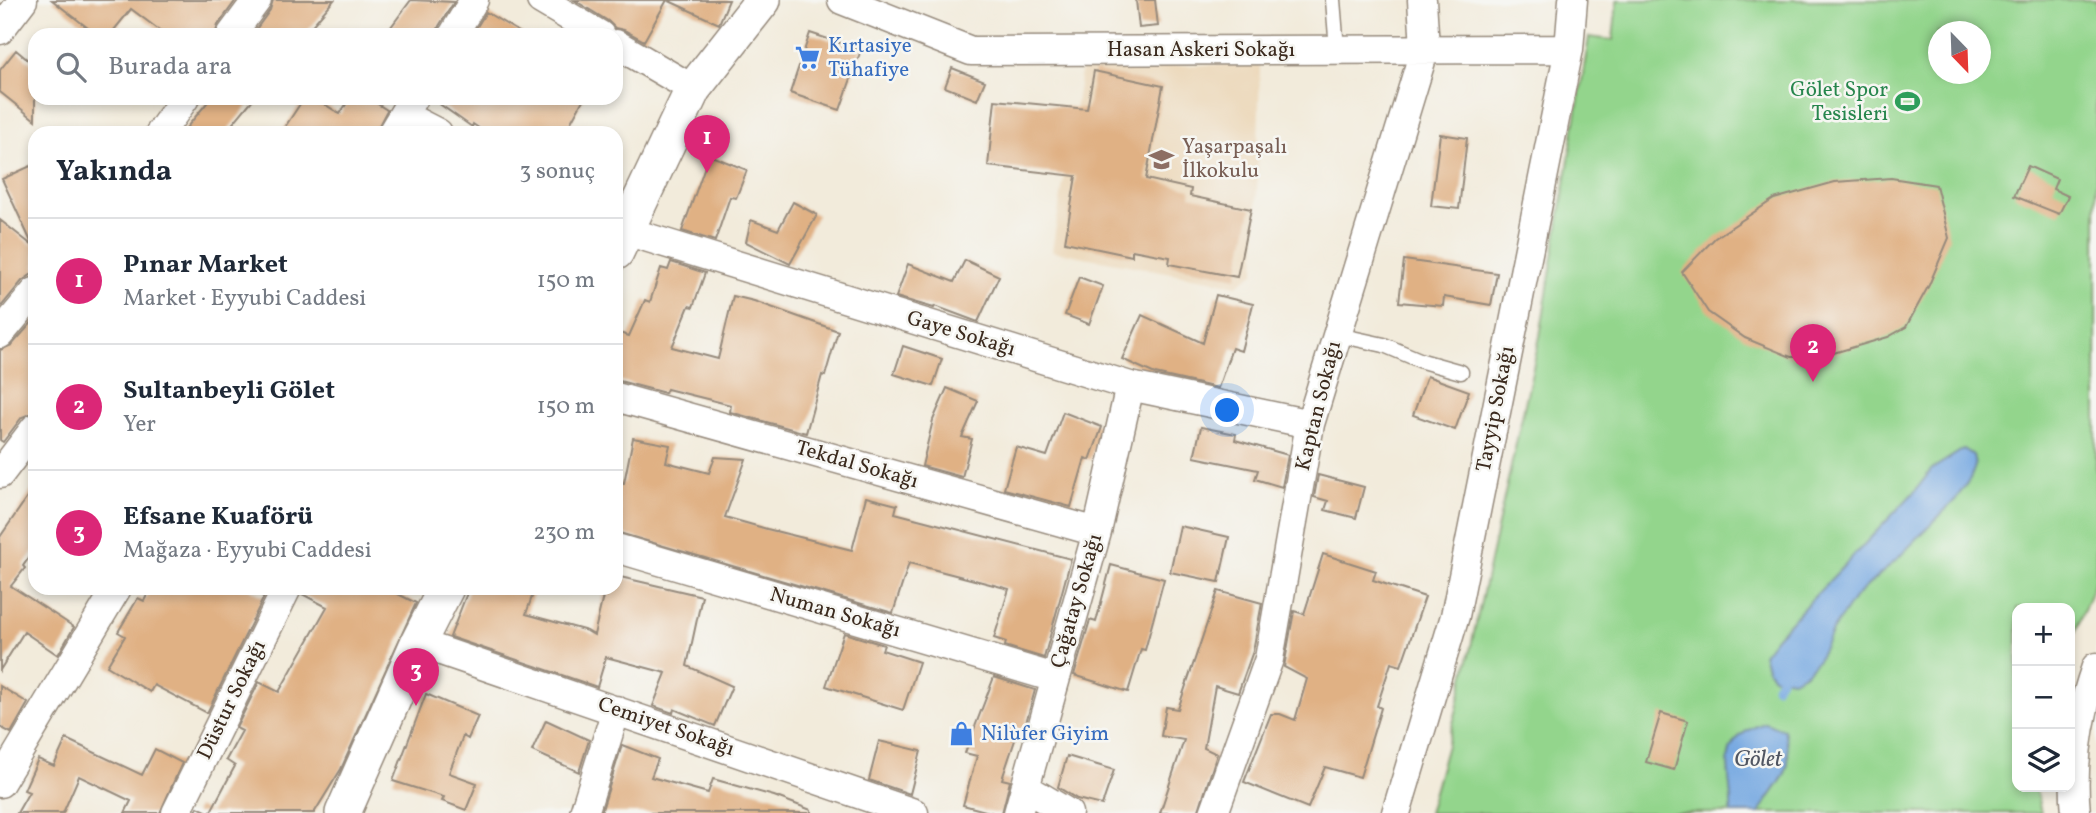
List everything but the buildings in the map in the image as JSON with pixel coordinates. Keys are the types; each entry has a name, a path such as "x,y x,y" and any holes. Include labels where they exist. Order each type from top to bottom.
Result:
{"street":[{"path":"0,30 23,0"},
{"path":"236,28 257,0"},
{"path":"457,28 474,0"},
{"path":"623,228 693,89 763,0"},
{"name":"Hasan Askeri Sokağı","path":"842,0 971,51 1569,49"},
{"name":"Kaptan Sokağı","path":"1219,811 1269,659 1310,424 1425,48 1422,0"},
{"name":"Tayyip Sokağı","path":"1396,813 1455,616 1569,49 1573,0"},
{"path":"550,2 589,28"},
{"path":"623,48 693,89"},
{"path":"165,126 181,105"},
{"path":"403,115 424,126"},
{"name":"Gaye Sokağı","path":"623,237 1130,386 1310,424"},
{"path":"0,334 28,300"},
{"name":"Çağatay Sokağı","path":"1022,800 1097,533 1130,386"},
{"name":"Tekdal Sokağı","path":"623,399 1097,533"},
{"path":"0,474 28,437"},
{"name":"Numan Sokağı","path":"623,550 1055,678"},
{"path":"0,783 113,595"},
{"name":"Düstur Sokağı","path":"176,813 284,595"},
{"path":"343,813 418,643 442,595"},
{"name":"Cemiyet Sokağı","path":"418,643 914,813"},
{"path":"2075,744 2096,667"},
{"path":"584,813 616,710"},
{"path":"2075,747 2096,722"},
{"path":"2074,792 2076,813"},
{"path":"1022,800 1068,813"}],"lane":[{"path":"1333,0 1337,49"},
{"path":"1338,335 1384,345 1422,361 1461,372"}],"shaded area":[{"name":"Yaşarpaşalı İlkokulu","path":"1260,64 1255,272 1237,285 1052,251 1082,67"}],"green space":[{"path":"1617,0 2096,0 2096,579 2075,632 2075,603 2012,603 2012,792 2036,792 2041,813 1428,813 1457,709 1540,336 1589,37 1613,40"}],"water":[{"path":"1964,449 1973,455 1975,466 1956,499 1855,597 1832,631 1818,660 1805,673 1793,680 1773,677 1763,654 1777,636 1915,491 1932,469"},
{"name":"Gölet","path":"1765,723 1784,730 1788,758 1784,775 1760,813 1731,813 1728,758 1731,748 1737,738"}],"waterway":[{"path":"1776,687 1785,671"}],"place":[{"name":"Kırtasiye Tühafiye","path":"808,58"},
{"name":"Gölet Spor Tesisleri","path":"1908,102"},
{"name":"Yaşarpaşalı İlkokulu","path":"1162,159"},
{"name":"Pınar Market","path":"707,173"},
{"name":"Sultanbeyli Gölet","path":"1813,382"},
{"name":"Efsane Kuaförü","path":"416,706"},
{"name":"Nilùfer Giyim","path":"961,734"}]}
